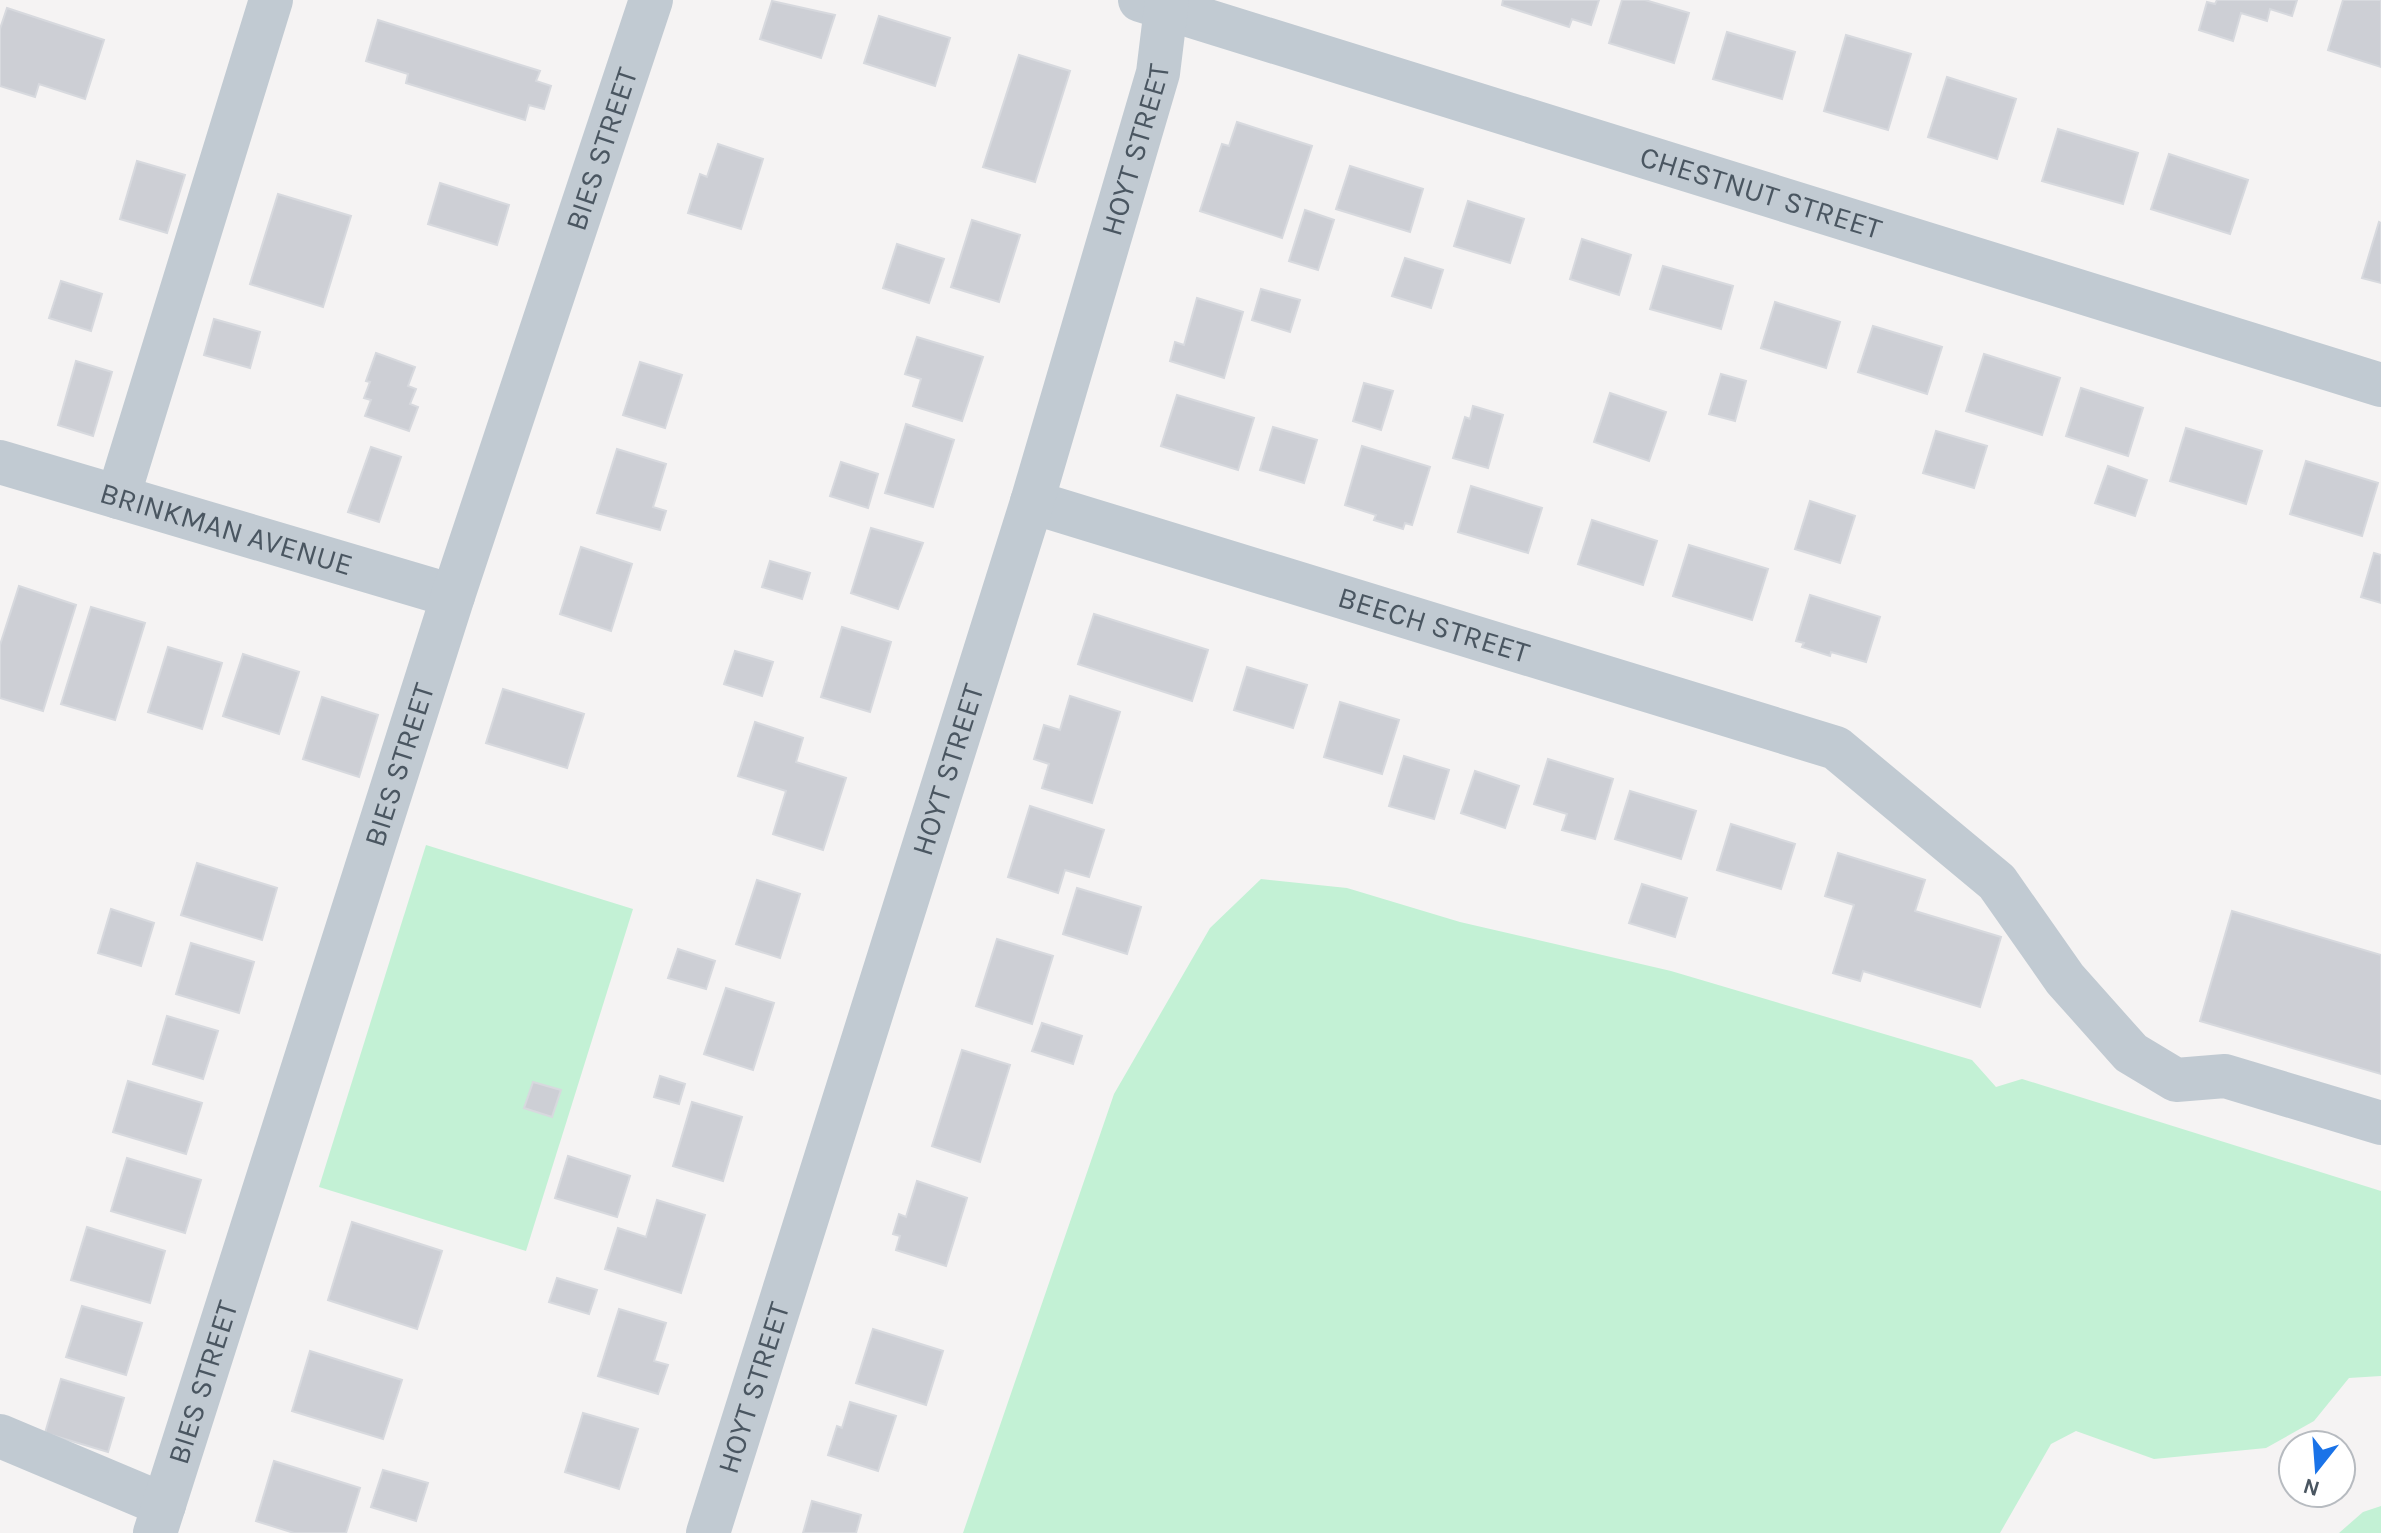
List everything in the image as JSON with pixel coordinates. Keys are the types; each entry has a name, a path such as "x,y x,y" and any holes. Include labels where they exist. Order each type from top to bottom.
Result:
{"street":[{"path":"118,497 271,0"},
{"name":"BIES STREET","path":"159,1519 453,596 651,0"},
{"name":"CHESTNUT STREET","path":"1158,3 2381,385"},
{"name":"HOYT STREET","path":"708,1533 1032,502 1158,73 1158,3"},
{"name":"BRINKMAN AVENUE","path":"0,462 453,596"},
{"name":"BEECH STREET","path":"1032,502 1836,748 1997,882 2065,979 2131,1053 2176,1080 2225,1076 2381,1123"},
{"path":"0,1436 159,1519"}],"green space":[{"path":"426,845 633,909 526,1251 319,1187"},
{"path":"1261,879 1347,888 1460,922 1671,971 1972,1060 1996,1087 2022,1079 2381,1191 2381,1376 2349,1378 2314,1421 2300,1429 2277,1429 2277,1442 2266,1448 2154,1459 2076,1431 2051,1444 2000,1533 963,1533 1114,1094 1210,928"},
{"path":"2381,1506 2381,1533 2339,1533 2363,1512"}],"building":[{"path":"1503,0 1599,0 1591,25 1572,19 1569,27 1502,5"},
{"path":"1622,0 1645,0 1689,13 1674,63 1609,43"},
{"path":"2217,0 2297,0 2292,16 2270,9 2267,21 2241,13 2233,41 2199,30 2207,2 2215,4"},
{"path":"2343,0 2381,0 2381,67 2328,50"},
{"path":"772,1 835,15 821,58 760,39"},
{"path":"7,8 104,40 85,99 39,84 35,97 0,86 0,29"},
{"path":"879,16 950,38 935,86 864,63"},
{"path":"378,20 540,71 536,81 551,86 544,109 529,105 525,120 406,83 408,74 366,61"},
{"path":"1727,32 1795,52 1782,99 1713,79"},
{"path":"1846,35 1911,54 1888,130 1824,111"},
{"path":"1019,55 1070,71 1035,182 983,167"},
{"path":"1947,77 2016,99 1997,159 1928,137"},
{"path":"1237,122 1312,146 1282,238 1200,211 1222,144 1229,146"},
{"path":"2058,129 2138,153 2123,204 2042,181"},
{"path":"718,144 763,159 741,229 688,213 700,174 707,177"},
{"path":"2169,154 2248,180 2230,234 2151,209"},
{"path":"137,161 185,175 167,233 120,219"},
{"path":"1350,166 1423,189 1410,232 1336,209"},
{"path":"440,183 509,205 497,245 428,224"},
{"path":"278,194 351,216 323,307 250,284"},
{"path":"1468,201 1524,219 1510,263 1454,246"},
{"path":"1305,210 1334,220 1318,270 1289,261"},
{"path":"972,220 1020,235 999,302 951,287"},
{"path":"2381,223 2381,283 2362,278"},
{"path":"1582,239 1631,255 1619,295 1570,279"},
{"path":"897,244 944,259 929,303 883,288"},
{"path":"1405,258 1443,270 1431,308 1392,296"},
{"path":"1663,266 1733,286 1721,329 1650,309"},
{"path":"61,281 102,294 91,331 49,318"},
{"path":"1261,289 1300,300 1290,332 1252,320"},
{"path":"1197,298 1243,312 1224,378 1170,361 1175,342 1184,345"},
{"path":"1775,302 1840,322 1826,368 1761,348"},
{"path":"214,319 260,332 250,368 204,355"},
{"path":"1873,326 1942,347 1927,394 1858,372"},
{"path":"917,337 983,357 962,421 913,406 921,379 905,374"},
{"path":"376,353 415,367 408,386 416,389 410,404 418,407 409,431 365,416 371,400 364,398 370,382 366,381"},
{"path":"1984,354 2060,378 2042,435 1966,411"},
{"path":"76,361 112,372 93,436 58,425"},
{"path":"640,362 682,375 665,428 623,415"},
{"path":"1721,374 1746,381 1735,421 1709,414"},
{"path":"1364,383 1393,391 1381,430 1353,421"},
{"path":"2081,388 2143,408 2128,456 2066,436"},
{"path":"1610,393 1666,412 1649,461 1594,442"},
{"path":"1177,395 1254,418 1238,470 1161,446"},
{"path":"1473,406 1503,415 1488,468 1453,458 1465,417 1470,419"},
{"path":"906,424 954,440 933,507 885,493"},
{"path":"1273,427 1317,440 1304,483 1260,470"},
{"path":"2186,428 2262,451 2246,504 2170,481"},
{"path":"1936,431 1987,446 1974,488 1923,473"},
{"path":"1362,446 1430,467 1412,525 1405,523 1403,529 1374,520 1376,515 1345,505"},
{"path":"371,447 401,457 379,522 348,512"},
{"path":"617,449 666,464 653,507 666,511 660,530 597,513"},
{"path":"2306,461 2378,483 2362,536 2290,514"},
{"path":"841,462 878,474 868,508 830,496"},
{"path":"2108,466 2147,480 2135,516 2095,503"},
{"path":"1471,486 1542,508 1528,553 1458,532"},
{"path":"1810,501 1855,516 1840,563 1795,549"},
{"path":"1592,520 1657,541 1643,585 1578,564"},
{"path":"871,528 923,543 898,609 851,593"},
{"path":"1689,545 1768,569 1752,620 1673,596"},
{"path":"581,547 632,564 611,631 560,614"},
{"path":"2374,553 2381,555 2381,603 2361,597"},
{"path":"770,561 810,573 802,599 762,587"},
{"path":"19,586 76,605 43,711 0,698 0,645"},
{"path":"1810,595 1880,617 1866,662 1831,652 1830,656 1802,647 1804,643 1796,641"},
{"path":"91,607 145,623 115,720 61,704"},
{"path":"1094,614 1208,650 1192,701 1078,664"},
{"path":"842,627 891,642 870,712 821,697"},
{"path":"168,647 222,663 202,729 148,712"},
{"path":"735,651 773,662 762,696 724,684"},
{"path":"243,654 299,672 279,734 223,716"},
{"path":"1247,667 1307,685 1293,728 1234,710"},
{"path":"503,689 584,714 567,768 486,743"},
{"path":"1070,696 1120,712 1092,803 1042,788 1049,764 1034,759 1044,725 1060,730"},
{"path":"322,697 378,715 359,777 303,759"},
{"path":"1340,702 1399,720 1382,774 1324,757"},
{"path":"755,722 803,738 796,762 846,778 823,850 773,834 786,791 738,776"},
{"path":"1404,756 1449,770 1434,819 1389,806"},
{"path":"1548,759 1613,779 1595,839 1562,830 1567,814 1534,804"},
{"path":"1475,771 1519,786 1505,828 1461,813"},
{"path":"1630,791 1696,811 1681,859 1615,839"},
{"path":"1030,806 1104,830 1089,877 1065,870 1058,893 1008,877"},
{"path":"1731,824 1795,844 1781,889 1717,870"},
{"path":"1838,853 1925,880 1915,911 2001,937 1980,1007 1863,971 1860,981 1833,973 1854,905 1825,896"},
{"path":"197,863 277,888 262,940 181,915"},
{"path":"757,880 800,894 780,958 736,944"},
{"path":"1642,884 1687,898 1675,937 1629,923"},
{"path":"1077,888 1141,907 1127,954 1063,934"},
{"path":"111,909 154,923 141,966 98,953"},
{"path":"2232,911 2381,955 2381,1074 2200,1021"},
{"path":"997,939 1053,956 1032,1024 976,1006"},
{"path":"191,943 254,962 239,1013 176,994"},
{"path":"678,949 715,961 706,989 668,978"},
{"path":"726,988 774,1003 753,1070 704,1054"},
{"path":"167,1016 218,1031 203,1079 153,1064"},
{"path":"1042,1023 1082,1036 1073,1064 1032,1051"},
{"path":"962,1050 1010,1065 980,1162 932,1146"},
{"path":"660,1076 685,1084 679,1104 654,1097"},
{"path":"128,1081 202,1103 186,1154 113,1132"},
{"path":"533,1082 561,1090 552,1117 524,1108"},
{"path":"692,1102 742,1117 723,1181 673,1166"},
{"path":"568,1156 630,1176 617,1217 555,1198"},
{"path":"127,1158 201,1180 185,1233 111,1211"},
{"path":"917,1181 967,1198 946,1266 896,1250 900,1236 893,1234 899,1214 906,1217"},
{"path":"657,1200 705,1215 681,1293 605,1269 618,1228 646,1237"},
{"path":"352,1222 442,1251 417,1329 328,1300"},
{"path":"87,1227 165,1251 150,1303 71,1280"},
{"path":"557,1278 597,1290 589,1314 549,1302"},
{"path":"82,1306 142,1323 126,1375 66,1357"},
{"path":"619,1309 666,1323 654,1361 668,1365 658,1394 598,1376"},
{"path":"873,1329 943,1351 926,1405 856,1383"},
{"path":"310,1351 402,1380 383,1439 292,1411"},
{"path":"61,1379 124,1398 108,1452 45,1433"},
{"path":"850,1402 896,1416 878,1471 828,1455 837,1426 842,1428"},
{"path":"583,1413 638,1429 619,1489 565,1472"},
{"path":"274,1461 360,1488 346,1533 294,1533 256,1521"},
{"path":"383,1470 428,1483 416,1521 371,1507"},
{"path":"812,1501 861,1515 856,1533 803,1533"}]}
